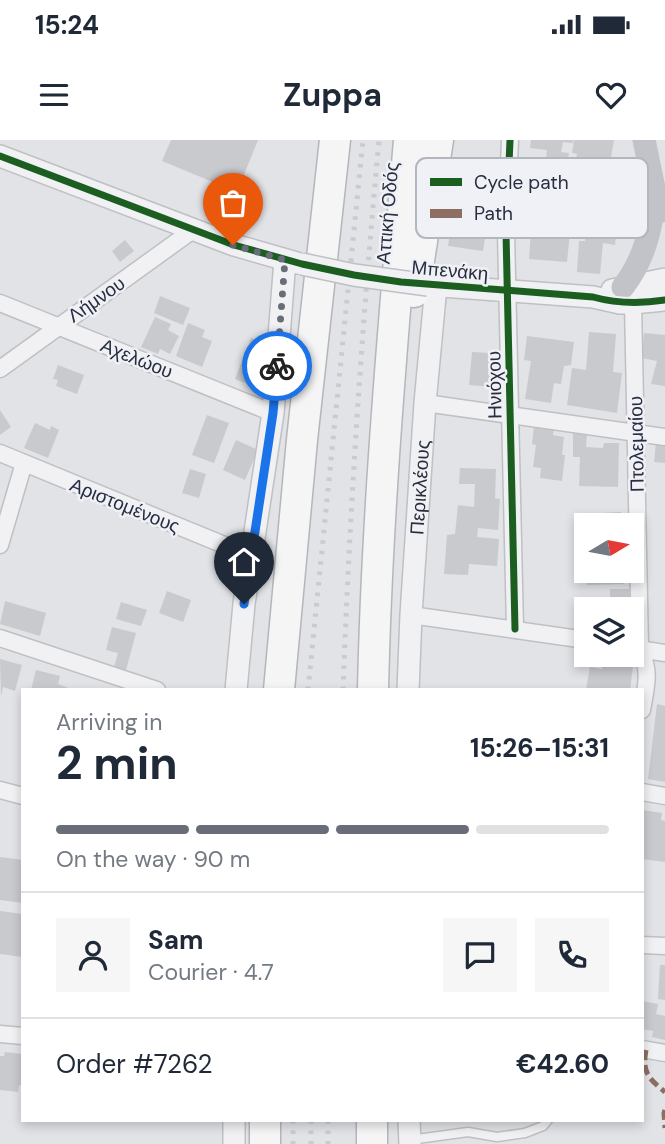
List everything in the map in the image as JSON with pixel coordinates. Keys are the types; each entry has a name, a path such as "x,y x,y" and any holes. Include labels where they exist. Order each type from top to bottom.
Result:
{"highway":[{"path":"311,365 310,245 319,140"},
{"path":"279,688 302,440 335,140"},
{"name":"Αττική Οδός","path":"373,688 386,415 409,140"},
{"path":"435,158 438,140"},
{"path":"386,415 410,322 423,238"},
{"path":"265,1122 265,1144"},
{"path":"372,1122 372,1144"}],"main road":[{"path":"644,140 647,158"},
{"path":"648,161 665,233"},
{"path":"648,237 655,197"},
{"path":"628,295 631,278 648,238"}],"street":[{"name":"Ηνιόχου","path":"509,158 510,140"},
{"name":"Μπενάκη","path":"0,156 233,245 354,275 432,285 593,297 628,295 665,300"},
{"name":"Λήμνου","path":"0,369 193,230"},
{"name":"Ηνιόχου","path":"506,238 515,629"},
{"path":"236,688 244,604 294,262"},
{"name":"Μπενάκη","path":"628,295 665,279"},
{"name":"Περικλέους","path":"408,688 432,285"},
{"name":"Πτολεμαίου","path":"628,295 636,433 636,597"},
{"name":"Αχελώου","path":"0,303 273,413"},
{"path":"425,403 665,437"},
{"name":"Αριστομένους","path":"0,453 251,556"},
{"path":"0,545 24,463"},
{"path":"411,615 574,638"},
{"path":"0,638 151,688"},
{"path":"644,649 665,653"},
{"name":"Πτολεμαίου","path":"644,659 648,674 644,698"},
{"path":"0,790 21,795"},
{"path":"644,792 665,796"},
{"path":"644,945 665,946"},
{"path":"0,1034 21,1037"},
{"path":"644,1049 665,1053"},
{"path":"234,1122 234,1144"}],"lane":[{"path":"410,1135 468,1132 497,1137 525,1132 543,1126 546,1122"}],"building":[{"path":"171,140 258,140 237,192 162,161"},
{"path":"531,140 573,140 573,143 563,142 561,152 569,153 568,158 546,158 547,150 530,148"},
{"path":"574,140 614,140 611,158 576,158 577,154 572,153"},
{"path":"449,238 485,238 483,251 448,246"},
{"path":"530,238 569,238 567,262 529,259"},
{"path":"585,238 616,238 615,245 603,243 600,274 577,272 579,241 585,241"},
{"path":"125,240 134,251 120,262 112,251"},
{"path":"160,296 190,308 183,325 154,313"},
{"path":"155,317 171,324 168,330 179,336 170,354 160,349 158,354 141,347"},
{"path":"188,323 205,330 202,337 212,341 202,367 176,356"},
{"path":"589,332 616,334 613,372 622,373 617,413 567,405 572,368 586,370"},
{"path":"644,333 665,335 665,386 651,384 657,361 642,358"},
{"path":"527,336 574,342 571,365 564,366 561,384 554,383 551,403 525,399 531,361 524,360"},
{"path":"251,338 271,346 255,387 235,379"},
{"path":"472,352 491,353 490,367 496,368 495,387 469,385"},
{"path":"58,365 84,375 77,394 56,386 58,380 53,379"},
{"path":"0,410 11,427 0,435"},
{"path":"207,415 229,423 214,463 192,455"},
{"path":"35,423 50,430 51,426 59,430 48,458 24,448"},
{"path":"534,426 554,428 553,435 564,437 562,481 540,478 541,468 533,467 536,445 532,444"},
{"path":"573,433 587,433 586,447 603,448 604,443 619,443 618,487 579,486 580,457 573,457"},
{"path":"236,440 258,450 245,480 223,470"},
{"path":"656,442 665,443 665,463 654,462"},
{"path":"460,468 496,469 495,498 500,499 498,530 478,528 477,537 499,539 497,566 469,564 468,575 444,574 447,535 455,534 458,505 474,507 475,484 459,484"},
{"path":"190,469 206,474 199,498 182,493"},
{"path":"587,583 624,584 587,585"},
{"path":"610,589 629,589 629,597 610,597"},
{"path":"167,591 191,600 183,622 159,613"},
{"path":"5,601 46,613 40,636 0,624"},
{"path":"121,602 147,610 141,626 116,619"},
{"path":"112,627 136,633 126,670 114,667 118,653 106,650"},
{"path":"0,659 22,665 15,691 3,687 1,697"},
{"path":"590,667 633,667 630,688 586,688"},
{"path":"36,670 60,676 58,684 69,688 32,688"},
{"path":"657,704 665,706 665,782 648,779"},
{"path":"644,810 662,813 661,820 665,821 665,862 644,859"},
{"path":"0,857 21,860 21,903 0,900"},
{"path":"0,911 21,914 21,957 0,954"},
{"path":"660,965 665,965 665,1000 658,999"},
{"path":"644,1001 658,1004 656,1014 665,1016 665,1040 652,1037 653,1031 644,1029"},
{"path":"5,1052 21,1054 21,1085 18,1092 0,1090 0,1056 4,1056"}],"railway":[{"path":"308,688 363,140"},
{"path":"343,688 357,415 379,140"},
{"path":"293,1122 293,1144"},
{"path":"311,1122 311,1144"},
{"path":"328,1122 328,1144"}],"marked path":[{"path":"646,1050 645,1064 648,1074 665,1092"},
{"path":"665,1110 665,1128"}],"cycle path":[{"path":"509,158 510,140"},
{"path":"0,156 234,245 302,264 401,282 593,297 620,302 665,300"},
{"path":"506,238 515,629"}],"way so far":[{"path":"233,245 285,260 277,366"}],"route":[{"path":"244,604 273,413 277,366"}]}
